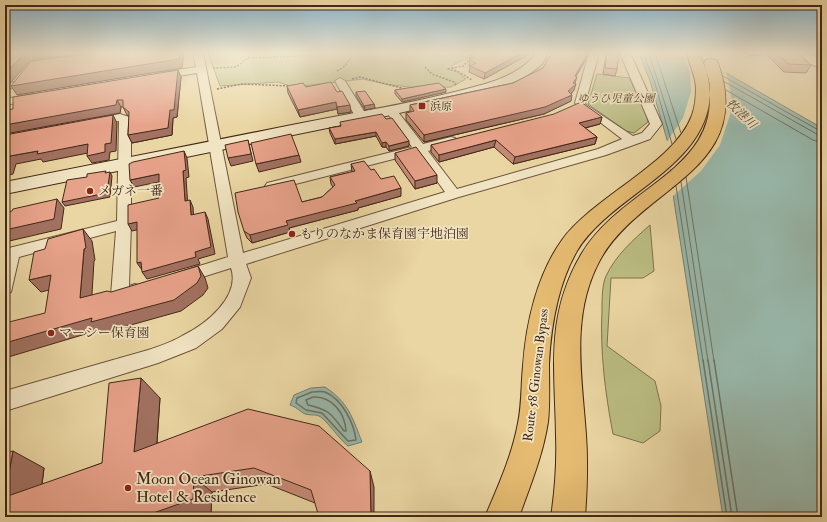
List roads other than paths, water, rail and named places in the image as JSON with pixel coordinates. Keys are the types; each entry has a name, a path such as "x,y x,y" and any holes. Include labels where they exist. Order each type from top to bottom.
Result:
{"highway":[{"name":"Route 58 Ginowan Bypass","path":"502,517 530,439 535,408 539,335 548,292 558,268 577,235 596,214 662,166 672,157 690,135 701,112 702,77"},
{"name":"Route 58 Ginowan Bypass","path":"568,517 572,467 566,384 566,330 572,299 591,258 606,236 623,218 684,169 699,153 712,130 717,113 718,90 715,77"}],"street":[{"path":"5,101 22,77"},
{"path":"5,401 158,355 189,342 216,324 234,302 243,278 237,261 216,144 202,77"},
{"path":"337,77 361,116"},
{"path":"5,188 124,162 391,110 484,88 513,77"},
{"path":"567,109 580,103 587,77"},
{"path":"82,124 120,117 125,119 124,224 120,295 237,261 454,194 602,152 631,140 646,136 656,124 636,77"},
{"path":"5,86 17,85"},
{"path":"5,101 43,95"},
{"path":"580,103 631,140"},
{"path":"391,110 422,149 454,194"},
{"path":"256,190 466,138"},
{"path":"226,197 241,194"},
{"path":"5,287 8,254 124,224"}],"water":[{"name":"牧港川","path":"649,77 734,77 822,128 822,517 723,517 674,201 668,143"},
{"path":"325,387 345,405 362,442 348,446 322,418 317,415 305,414 290,405 294,395 311,388"}],"place":[{"name":"浜原","path":"422,106"},
{"name":"メガネ一番","path":"90,191"},
{"name":"もりのなかま保育園宇地泊園","path":"292,234"},
{"name":"マーシー保育園","path":"51,333"},
{"name":"Moon Ocean Ginowan Hotel & Residence","path":"128,488"}],"park label":[{"name":"ゆうひ児童公園","path":"616,98"}]}
